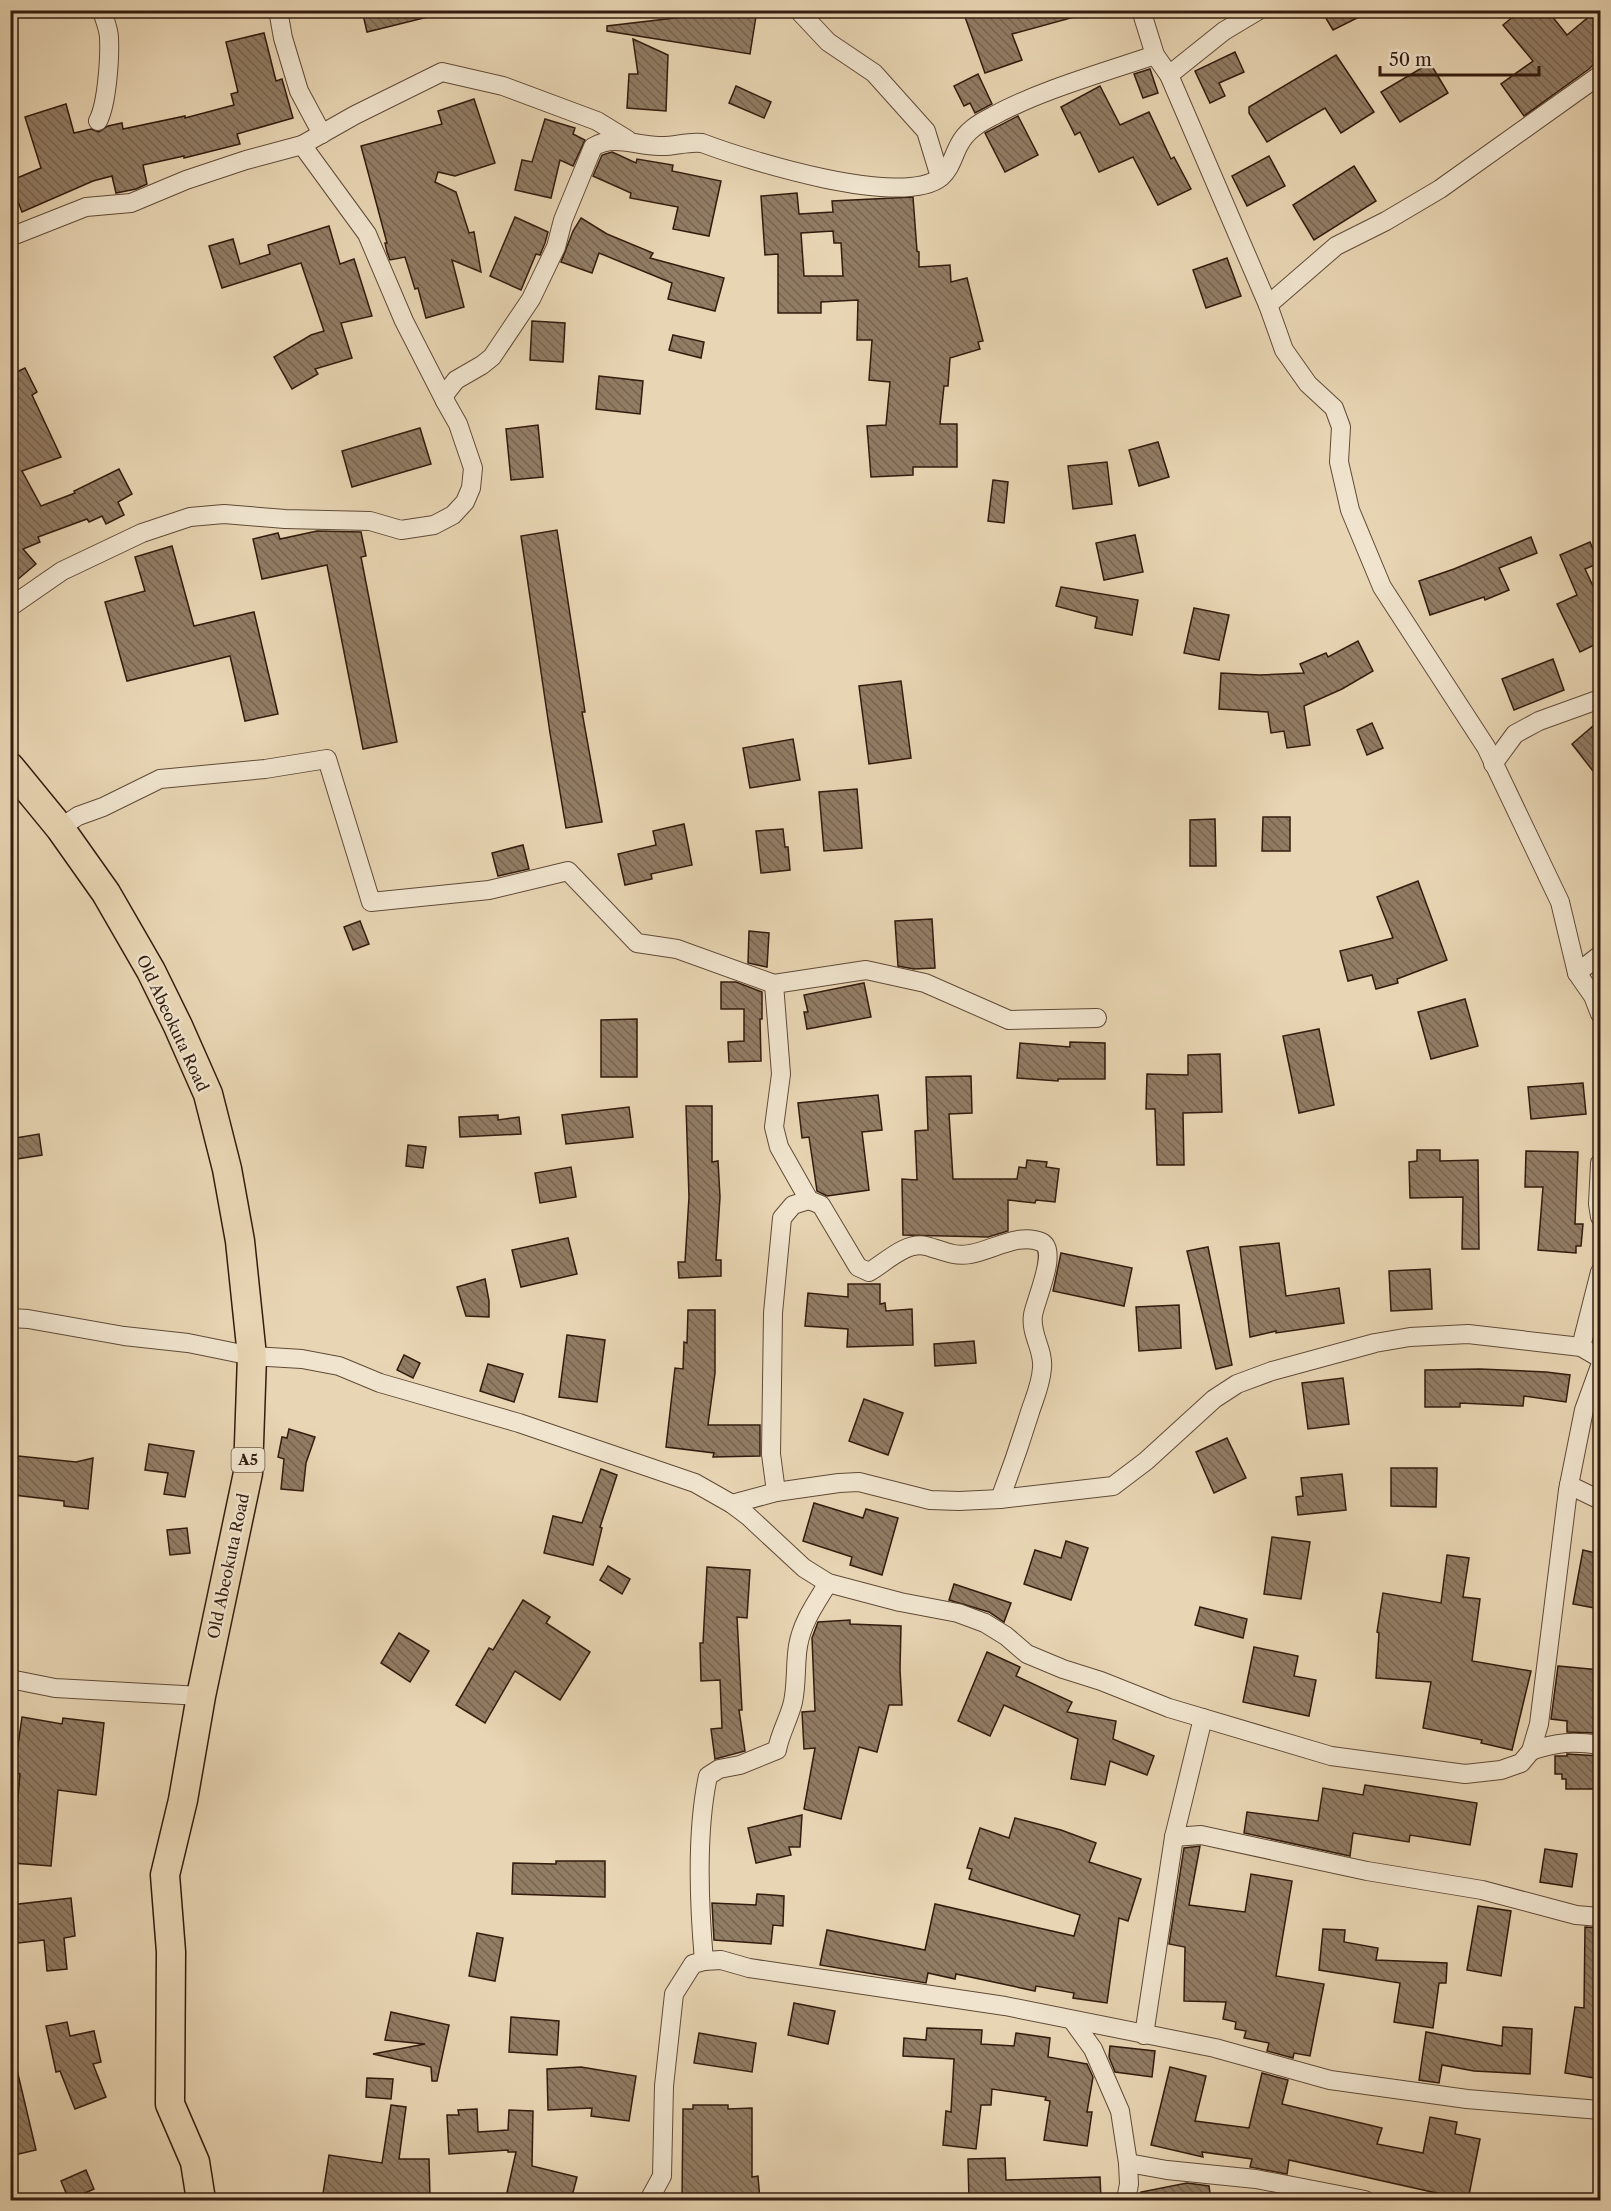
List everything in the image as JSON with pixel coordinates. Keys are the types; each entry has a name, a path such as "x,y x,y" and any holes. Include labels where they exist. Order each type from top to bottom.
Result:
{"highway":[{"name":"Old Abeokuta Road","path":"10,767 60,828 106,893 151,971 178,1026 208,1094 240,1241 252,1356 248,1473 201,1696 183,1800 165,1875 171,1952 170,2104 195,2162 201,2200"}],"street":[{"path":"98,122 106,90 109,36 102,10"},
{"path":"278,10 283,38 299,91 322,134"},
{"path":"798,10 828,42 874,73 926,131 940,177"},
{"path":"1141,10 1155,55 1169,75 1268,305 1284,350 1308,384 1334,408 1341,427 1339,462 1350,510 1382,587 1486,747 1560,902 1577,973 1593,996 1600,1014"},
{"path":"1169,75 1224,31 1259,10"},
{"path":"445,401 445,394 456,380 492,357 531,298 556,247 563,220 576,194 593,147 607,141 659,146 692,141 824,179 881,188 918,185 940,177 951,165 959,145 970,129 1048,93 1155,55"},
{"path":"10,237 86,207 131,203 196,176 302,145 442,72 503,86 597,121 632,142"},
{"path":"1268,305 1336,246 1386,221 1440,189 1600,75"},
{"path":"10,607 62,571 142,533 190,517 224,514 285,519 370,521 401,530 435,525 453,515 465,502 471,488 473,468 458,424 404,321 367,234 302,145"},
{"path":"1493,764 1515,734 1539,721 1600,699"},
{"path":"60,828 78,816 103,807 160,779 255,770 327,759 371,902 489,891 568,871 637,942 677,949 774,984 866,970 925,983 1009,1020 1097,1018"},
{"path":"1577,973 1600,955"},
{"path":"774,984 781,1074 774,1127 779,1147 809,1200 821,1205 858,1267 869,1272 910,1247 924,1245 958,1256 976,1253 1016,1240 1041,1242 1045,1246 1047,1254 1045,1275 1032,1317 1033,1330 1043,1358 1041,1380 1000,1499"},
{"path":"1600,1163 1598,1204 1600,1217"},
{"path":"777,1492 771,1454 773,1324 782,1218 793,1205 809,1200"},
{"path":"1581,1347 1600,1272"},
{"path":"10,1318 28,1319 124,1336 188,1343 252,1356 302,1359 339,1366 380,1383 519,1423 695,1483 748,1516 804,1568 828,1583 900,1602 967,1616 1006,1636 1027,1654 1169,1708 1331,1756 1465,1774 1502,1770 1521,1763 1531,1751 1539,1724 1569,1485 1584,1410 1600,1366"},
{"path":"732,1504 777,1492 859,1482 930,1500 959,1501 1000,1499 1113,1485 1146,1461 1214,1399 1237,1384 1272,1371 1375,1343 1410,1337 1468,1334 1581,1347 1600,1358"},
{"path":"1569,1485 1600,1500"},
{"path":"704,1960 700,1908 704,1791 708,1776 719,1769 740,1765 777,1750 779,1736 787,1722 793,1702 798,1646 805,1621 828,1583"},
{"path":"10,1679 55,1688 201,1696"},
{"path":"1144,2035 1174,1837 1203,1718"},
{"path":"1531,1751 1563,1742 1600,1745"},
{"path":"1174,1837 1201,1834 1367,1871 1482,1890 1576,1915 1600,1917"},
{"path":"649,2200 662,2176 664,2086 674,1994 693,1964 704,1960 721,1960 749,1968 1005,2006 1215,2048 1330,2080 1467,2099 1600,2110"},
{"path":"1072,2020 1093,2049 1120,2111 1128,2163 1129,2184 1126,2200"},
{"path":"1128,2163 1256,2178 1365,2200"}],"building":[{"path":"362,10 427,10 428,17 367,32"},
{"path":"718,10 757,10 750,54 607,31 607,26 717,13"},
{"path":"982,10 1078,10 1078,16 1012,34 1022,60 985,73 965,17"},
{"path":"1321,10 1373,10 1333,30"},
{"path":"1521,10 1547,10 1567,35 1597,10 1600,10 1600,58 1589,69 1524,116 1501,84 1533,61 1503,25"},
{"path":"264,33 276,81 282,79 293,118 237,134 240,144 184,158 184,156 143,165 147,184 136,189 116,193 112,176 93,181 22,212 10,181 41,168 25,117 66,104 74,133 91,129 99,132 108,126 122,123 123,129 185,116 185,118 234,105 231,94 238,92 226,42"},
{"path":"633,39 668,55 666,111 627,108 629,74 638,74"},
{"path":"1235,52 1244,72 1219,83 1225,96 1210,103 1195,71"},
{"path":"1336,55 1374,112 1341,133 1325,108 1267,142 1249,113 1249,107"},
{"path":"1430,63 1448,93 1400,122 1381,92"},
{"path":"1150,69 1158,93 1143,98 1134,74"},
{"path":"978,74 992,104 975,113 970,103 964,106 954,86"},
{"path":"736,86 771,102 764,118 729,103"},
{"path":"1100,86 1120,125 1149,112 1171,159 1174,157 1191,189 1158,205 1133,157 1099,172 1080,132 1075,135 1061,107"},
{"path":"474,99 495,163 455,176 438,172 435,182 456,192 469,233 474,232 481,272 452,260 464,307 426,318 418,288 415,289 405,257 390,260 361,146 442,124 438,111"},
{"path":"1018,116 1038,155 1005,172 985,133"},
{"path":"545,119 575,128 573,134 585,140 573,166 560,160 551,198 515,190 522,160 532,162"},
{"path":"612,152 636,163 637,159 673,165 672,171 721,181 709,236 673,229 678,207 630,198 631,193 593,176 602,155"},
{"path":"1269,156 1285,186 1247,206 1232,176"},
{"path":"1354,166 1376,201 1314,240 1293,205"},
{"path":"797,193 799,214 833,212 832,201 913,197 919,267 950,265 951,282 967,278 983,341 978,342 980,349 950,358 948,386 944,386 940,424 957,424 957,467 913,467 913,475 871,477 867,426 886,425 890,382 869,380 872,340 857,340 858,300 821,302 821,313 778,313 778,254 765,255 761,196","holes":["833,231 834,243 841,243 843,276 804,276 801,233"]},
{"path":"515,217 548,232 540,255 536,254 521,290 490,276"},
{"path":"581,218 607,234 653,253 650,258 724,278 715,311 668,299 672,283 599,253 592,273 561,262 573,231"},
{"path":"329,226 340,264 354,259 372,316 341,323 352,358 315,369 318,374 292,389 274,357 311,335 324,331 301,263 222,288 209,246 233,239 240,264 270,254 268,245"},
{"path":"1227,258 1241,296 1206,308 1193,270"},
{"path":"532,321 565,323 563,362 530,360"},
{"path":"673,335 704,342 701,358 669,350"},
{"path":"25,368 37,392 32,395 61,457 22,471 41,506 75,493 74,491 119,469 132,494 118,502 124,515 106,524 102,516 89,522 87,519 38,537 40,542 23,549 36,564 10,586 10,375"},
{"path":"599,376 643,381 640,414 596,409"},
{"path":"538,425 543,477 511,480 506,429"},
{"path":"420,428 431,464 352,487 342,451"},
{"path":"1158,442 1169,477 1139,486 1129,450"},
{"path":"1107,462 1112,504 1073,509 1068,466"},
{"path":"993,480 1008,482 1004,523 988,521"},
{"path":"557,530 585,712 582,712 602,822 566,828 521,536"},
{"path":"317,531 361,532 366,556 361,557 397,742 363,749 327,565 262,579 253,539 278,533 280,539"},
{"path":"1135,535 1143,572 1104,580 1096,543"},
{"path":"1531,537 1537,553 1499,568 1509,590 1485,600 1484,597 1430,615 1419,581"},
{"path":"1590,542 1599,563 1585,569 1600,601 1600,642 1580,652 1557,604 1577,595 1560,555"},
{"path":"172,546 194,626 254,612 278,714 245,721 230,656 127,681 105,602 145,591 135,557"},
{"path":"1061,587 1138,600 1132,635 1095,628 1097,617 1056,606"},
{"path":"1194,608 1229,615 1219,660 1184,653"},
{"path":"1358,641 1373,671 1342,689 1304,706 1310,745 1287,748 1284,731 1271,733 1268,712 1219,709 1221,673 1260,675 1304,673 1300,664 1326,653 1328,657"},
{"path":"1553,659 1564,690 1514,710 1502,679"},
{"path":"901,681 911,758 869,764 859,686"},
{"path":"1600,720 1600,780 1572,744"},
{"path":"1372,723 1383,748 1367,755 1357,730"},
{"path":"793,739 800,780 750,788 743,748"},
{"path":"857,789 862,848 824,851 819,792"},
{"path":"1263,817 1290,817 1290,851 1262,851"},
{"path":"1215,819 1216,866 1190,866 1190,820"},
{"path":"684,824 692,865 651,874 652,879 625,885 618,854 656,845 653,831"},
{"path":"783,829 785,847 788,847 790,870 761,873 756,831"},
{"path":"523,845 529,869 498,876 492,853"},
{"path":"1418,881 1447,960 1397,979 1398,983 1376,989 1372,975 1348,981 1340,951 1393,938 1377,897"},
{"path":"932,919 935,968 914,969 898,966 895,921"},
{"path":"360,921 369,944 353,950 344,927"},
{"path":"749,931 769,933 767,967 748,963"},
{"path":"721,982 736,982 762,992 761,1061 729,1062 728,1042 744,1041 744,1009 721,1009"},
{"path":"864,983 871,1017 807,1029 804,1012 808,1012 804,995"},
{"path":"1465,999 1478,1046 1431,1059 1418,1012"},
{"path":"637,1019 637,1077 601,1077 601,1020"},
{"path":"1319,1029 1334,1105 1299,1113 1283,1036"},
{"path":"1070,1042 1105,1043 1105,1079 1058,1079 1058,1081 1017,1078 1020,1043 1070,1047"},
{"path":"1220,1054 1222,1112 1183,1113 1184,1165 1157,1165 1155,1109 1146,1109 1147,1074 1188,1075 1188,1055"},
{"path":"971,1076 972,1113 949,1114 953,1179 1017,1179 1019,1167 1026,1168 1027,1160 1047,1162 1046,1167 1059,1169 1055,1202 1036,1200 1035,1203 1008,1200 1008,1231 988,1237 903,1235 902,1179 917,1180 915,1131 928,1130 926,1077"},
{"path":"1583,1083 1586,1114 1531,1119 1528,1087"},
{"path":"878,1095 882,1130 862,1132 869,1190 827,1196 817,1191 809,1137 802,1138 798,1103"},
{"path":"686,1106 712,1106 712,1162 718,1161 720,1197 716,1260 721,1260 721,1276 679,1278 678,1262 685,1262 689,1197"},
{"path":"629,1107 633,1137 566,1144 562,1115"},
{"path":"498,1115 498,1120 519,1117 521,1134 460,1137 459,1117"},
{"path":"39,1134 42,1155 10,1160 10,1139"},
{"path":"408,1145 426,1147 423,1168 406,1166"},
{"path":"1417,1150 1440,1150 1440,1161 1478,1160 1479,1249 1462,1249 1463,1197 1410,1198 1409,1162 1417,1161"},
{"path":"1526,1151 1578,1152 1575,1224 1583,1224 1581,1246 1576,1246 1576,1253 1538,1250 1543,1187 1525,1187"},
{"path":"571,1167 576,1197 540,1203 535,1173"},
{"path":"568,1238 577,1274 521,1287 512,1250"},
{"path":"1279,1243 1286,1296 1339,1288 1344,1323 1276,1333 1276,1331 1250,1337 1240,1247"},
{"path":"1208,1247 1232,1365 1216,1369 1187,1251"},
{"path":"1061,1253 1132,1268 1124,1306 1053,1291"},
{"path":"1430,1269 1432,1309 1391,1311 1389,1271"},
{"path":"485,1279 489,1317 466,1316 457,1287"},
{"path":"848,1284 880,1284 880,1304 885,1303 886,1311 912,1309 913,1345 847,1347 848,1329 805,1326 808,1293 848,1297"},
{"path":"1179,1305 1181,1348 1139,1351 1136,1307"},
{"path":"688,1310 715,1310 715,1373 708,1425 760,1425 760,1456 713,1457 714,1453 666,1447 675,1368 683,1369"},
{"path":"567,1335 605,1340 597,1402 559,1397"},
{"path":"974,1341 976,1363 935,1366 934,1344"},
{"path":"404,1355 420,1363 413,1378 397,1370"},
{"path":"488,1364 523,1374 514,1402 480,1391"},
{"path":"1480,1369 1570,1375 1566,1402 1524,1396 1523,1406 1460,1403 1460,1407 1425,1407 1425,1370"},
{"path":"1343,1378 1349,1424 1308,1429 1302,1383"},
{"path":"864,1399 903,1413 888,1455 849,1441"},
{"path":"289,1429 315,1437 306,1463 303,1491 281,1489 284,1459 278,1457 282,1437 287,1438"},
{"path":"1227,1438 1246,1478 1214,1493 1196,1452"},
{"path":"149,1444 194,1451 185,1497 164,1494 168,1473 145,1470"},
{"path":"18,1456 76,1462 93,1458 88,1509 64,1506 64,1501 14,1495"},
{"path":"1391,1468 1437,1468 1436,1507 1391,1506"},
{"path":"601,1469 617,1475 600,1527 602,1528 593,1565 544,1553 553,1516 582,1523"},
{"path":"1342,1474 1346,1510 1298,1515 1296,1497 1303,1496 1301,1478"},
{"path":"814,1503 863,1518 866,1509 898,1518 882,1575 850,1565 852,1557 803,1541"},
{"path":"187,1528 190,1553 170,1555 167,1530"},
{"path":"1272,1537 1310,1542 1301,1599 1264,1594"},
{"path":"1066,1541 1088,1548 1071,1600 1024,1584 1035,1550 1061,1558"},
{"path":"1583,1550 1600,1554 1600,1609 1573,1604"},
{"path":"1447,1555 1469,1558 1463,1597 1480,1599 1472,1661 1531,1671 1512,1750 1481,1743 1482,1740 1423,1728 1431,1682 1376,1678 1379,1633 1377,1632 1383,1593 1441,1603"},
{"path":"608,1566 630,1579 622,1594 600,1580"},
{"path":"707,1567 750,1570 747,1618 737,1617 742,1710 739,1710 745,1751 715,1759 711,1729 722,1728 720,1680 701,1681 700,1643 703,1643"},
{"path":"954,1584 1011,1603 1004,1622 989,1612 949,1600"},
{"path":"523,1600 550,1617 546,1623 590,1652 560,1700 515,1671 485,1723 456,1705 489,1648 493,1650"},
{"path":"1200,1607 1247,1619 1243,1638 1195,1625"},
{"path":"850,1620 850,1624 901,1626 902,1705 889,1705 877,1752 859,1747 841,1819 804,1809 815,1748 804,1749 802,1712 815,1711 812,1638 818,1622"},
{"path":"399,1633 429,1651 410,1682 381,1663"},
{"path":"1254,1647 1298,1656 1294,1676 1316,1680 1309,1716 1243,1702"},
{"path":"987,1652 1020,1667 1016,1676 1072,1702 1067,1712 1116,1721 1113,1739 1154,1756 1147,1775 1110,1761 1105,1785 1071,1779 1078,1739 1004,1705 990,1736 958,1721"},
{"path":"1558,1666 1600,1670 1595,1733 1567,1732 1567,1721 1551,1719"},
{"path":"22,1717 62,1724 63,1718 104,1723 96,1795 58,1790 51,1866 12,1863 20,1774 14,1773"},
{"path":"1567,1754 1600,1756 1600,1789 1566,1789 1566,1779 1562,1779 1562,1774 1555,1774 1555,1756 1567,1756"},
{"path":"1365,1785 1477,1803 1470,1845 1410,1835 1409,1842 1353,1833 1350,1856 1244,1833 1247,1812 1318,1821 1323,1788 1363,1795"},
{"path":"802,1815 800,1847 789,1847 791,1855 756,1863 748,1828"},
{"path":"1015,1818 1061,1830 1096,1843 1089,1862 1141,1879 1128,1921 1119,1918 1107,2003 1073,1998 1074,1993 1036,1986 1035,1991 956,1974 955,1979 928,1973 926,1983 820,1965 827,1930 925,1950 935,1904 1074,1936 1080,1915 969,1879 972,1869 967,1868 980,1828 1009,1838"},
{"path":"1200,1846 1189,1905 1245,1912 1251,1874 1292,1881 1276,1976 1324,1984 1310,2056 1294,2053 1293,2058 1267,2051 1269,2043 1244,2038 1246,2031 1235,2029 1236,2022 1223,2019 1226,2002 1184,2001 1185,1947 1169,1944 1184,1848"},
{"path":"1545,1849 1577,1854 1572,1887 1540,1882"},
{"path":"556,1861 605,1861 605,1897 512,1894 513,1863 556,1864"},
{"path":"757,1894 784,1896 783,1926 773,1925 771,1944 714,1940 712,1903 756,1905"},
{"path":"71,1898 75,1936 64,1938 67,1969 47,1971 44,1940 10,1944 10,1905"},
{"path":"1478,1906 1511,1911 1501,1976 1467,1970"},
{"path":"1585,1927 1600,1928 1600,2079 1565,2073 1575,2007 1584,2008"},
{"path":"1323,1929 1345,1930 1344,1942 1378,1948 1376,1960 1447,1963 1446,1983 1439,1983 1433,2028 1394,2022 1400,1983 1319,1970"},
{"path":"477,1933 503,1938 495,1981 469,1976"},
{"path":"794,2003 835,2011 828,2044 788,2035"},
{"path":"391,2012 449,2025 437,2081 432,2081 431,2067 373,2054 425,2044 385,2040"},
{"path":"511,2017 559,2021 557,2055 509,2052"},
{"path":"67,2022 70,2036 94,2031 101,2062 93,2064 106,2097 75,2109 60,2071 56,2072 46,2026"},
{"path":"1503,2027 1532,2029 1530,2074 1474,2071 1442,2065 1439,2083 1419,2080 1426,2032 1502,2046"},
{"path":"927,2028 982,2030 981,2044 1014,2046 1016,2033 1050,2038 1048,2057 1087,2064 1093,2077 1087,2112 1092,2112 1087,2146 1044,2140 1050,2101 1045,2100 1046,2097 992,2089 991,2105 981,2105 976,2149 943,2145 946,2111 951,2112 954,2059 903,2056 904,2038 926,2040"},
{"path":"699,2033 756,2043 752,2072 694,2063"},
{"path":"1110,2046 1155,2051 1152,2077 1115,2072 1109,2057"},
{"path":"581,2067 636,2076 629,2121 591,2116 592,2108 548,2110 547,2069"},
{"path":"1170,2067 1206,2076 1195,2121 1249,2128 1262,2073 1288,2080 1282,2104 1382,2128 1377,2144 1423,2153 1430,2117 1457,2122 1455,2134 1480,2139 1468,2200 1289,2160 1287,2174 1250,2167 1252,2159 1202,2152 1203,2157 1151,2145"},
{"path":"17,2070 36,2150 10,2156 10,2071"},
{"path":"367,2078 393,2079 391,2099 366,2097"},
{"path":"391,2105 406,2107 399,2159 429,2159 430,2197 322,2200 329,2155 382,2163"},
{"path":"693,2105 728,2105 728,2109 752,2108 752,2177 758,2176 760,2200 682,2200 683,2109 693,2109"},
{"path":"477,2109 478,2132 508,2130 509,2110 533,2111 532,2166 577,2177 571,2200 521,2200 506,2197 516,2152 508,2152 508,2150 449,2154 447,2115 459,2115 458,2110"},
{"path":"1005,2158 1006,2180 1100,2177 1101,2200 969,2200 968,2159"},
{"path":"86,2170 94,2189 69,2200 61,2181"},
{"path":"1187,2183 1209,2186 1211,2200 1142,2200 1141,2192"}]}
